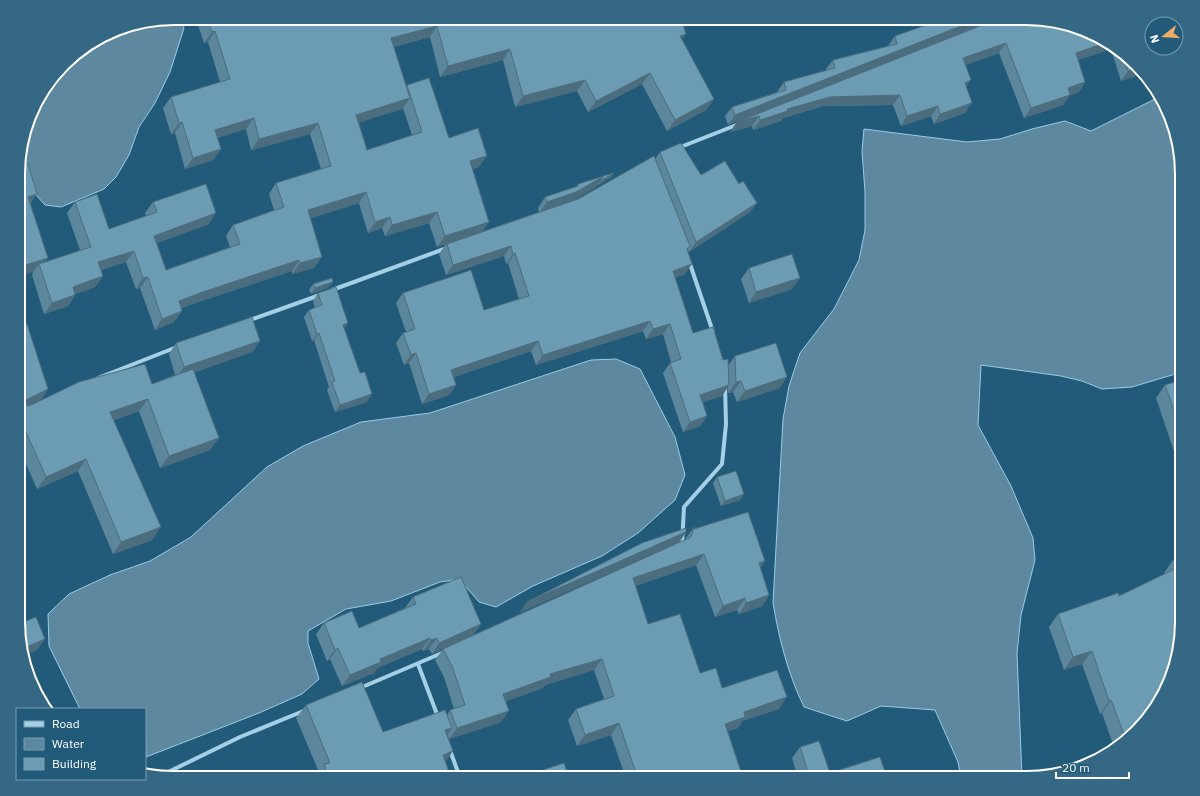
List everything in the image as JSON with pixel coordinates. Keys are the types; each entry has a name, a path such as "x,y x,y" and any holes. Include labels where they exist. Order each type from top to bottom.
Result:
{"street":[{"path":"676,149 747,121"},
{"path":"329,291 449,248"},
{"path":"688,258 715,336"},
{"path":"240,324 322,294"},
{"path":"91,381 113,371 180,346"},
{"path":"675,548 682,544 684,507 722,464 726,424 724,380"},
{"path":"352,692 447,651"},
{"path":"418,664 439,721"},
{"path":"170,771 240,737 314,707"},
{"path":"447,742 457,771"}],"water":[{"path":"182,25 184,28 170,72 155,103 139,127 129,155 116,177 104,189 61,207 45,205 25,182 25,164 33,126 40,108 50,91 62,76 91,50 117,36 155,26"},
{"path":"1155,99 1164,117 1170,136 1175,164 1175,374 1132,387 1102,389 1082,381 1061,376 981,365 978,425 1011,486 1033,538 1035,560 1021,615 1017,653 1022,771 960,771 958,762 935,710 881,706 847,721 804,707 798,695 785,656 773,603 783,419 789,386 800,353 834,309 859,260 865,230 865,192 862,151 864,129 967,142 1000,139 1065,121 1091,131"},
{"path":"616,359 640,369 675,437 685,475 675,500 638,533 602,556 533,586 496,607 479,602 467,588 454,580 440,582 391,601 346,609 308,631 308,643 319,679 302,694 259,713 146,757 146,708 80,708 49,646 48,614 69,594 110,575 150,561 191,537 267,467 303,446 361,422 430,413 591,360"}],"building":[{"path":"210,25 683,25 686,34 680,36 714,99 675,120 650,73 596,101 585,80 523,96 510,49 448,66 437,26 391,38 410,98 356,115 367,150 422,132 407,85 429,78 449,138 478,128 487,156 470,161 489,222 445,236 437,212 392,225 390,217 375,222 366,192 308,210 322,257 300,263 299,260 179,301 182,311 162,319 148,277 143,278 134,251 98,262 103,276 73,287 75,295 52,303 39,264 91,247 75,202 97,194 109,229 157,212 153,202 206,184 216,213 154,236 166,270 240,244 233,225 284,207 276,183 331,166 318,123 259,139 254,118 215,130 221,149 193,158 182,122 179,123 171,97 230,79 215,31 212,32"},
{"path":"926,25 963,25 735,115 732,107 786,90 784,82 835,68 833,60 897,44 895,36"},
{"path":"982,25 1045,26 1083,36 1100,45 1076,53 1085,82 1068,88 1070,95 1031,108 1006,43 963,58 971,80 965,83 972,103 940,114 938,106 907,116 900,95 830,97 787,109 788,111 760,120 759,116 737,122"},
{"path":"1126,64 1132,70 1128,71"},
{"path":"681,143 701,175 725,161 739,184 743,181 757,203 696,242 660,152"},
{"path":"654,156 690,246 687,249 692,264 673,271 693,333 713,327 723,360 728,359 729,385 700,395 707,416 690,422 670,363 681,359 670,324 653,329 650,321 543,355 538,341 451,370 456,385 429,394 416,353 411,355 403,333 415,329 403,293 471,270 484,310 529,296 515,253 513,254 511,246 453,265 447,244 578,199"},
{"path":"28,164 37,194 28,197 48,258 25,265 25,174 25,165"},
{"path":"614,173 602,180 603,176"},
{"path":"604,176 576,192 547,202 545,197"},
{"path":"792,254 800,278 756,292 749,268"},
{"path":"332,278 333,282 315,288 313,284"},
{"path":"336,287 348,323 343,325 360,373 365,372 372,394 340,405 332,382 335,381 319,333 317,334 309,310 322,305 318,293"},
{"path":"252,317 260,341 184,367 176,343"},
{"path":"25,324 27,324 48,389 26,400 25,404"},
{"path":"776,343 787,377 745,391 741,381 736,382 735,356"},
{"path":"145,364 152,384 193,369 219,438 169,456 148,399 110,412 161,527 121,542 86,459 46,477 25,430 25,404 29,406 79,382"},
{"path":"1175,382 1175,413 1165,385"},
{"path":"736,471 744,494 725,501 717,477"},
{"path":"748,512 765,561 759,563 769,595 746,603 745,598 723,606 704,554 633,578 648,624 680,614 700,673 716,668 722,688 777,670 787,697 744,712 745,717 725,724 741,771 635,771 619,723 585,735 576,709 614,696 602,659 550,674 551,677 503,694 509,711 457,728 450,710 465,705 452,666 443,649 691,537 694,527 694,529"},
{"path":"686,528 686,532 527,602 642,543"},
{"path":"1175,569 1175,632 1167,670 1160,688 1150,705 1124,734 1111,700 1109,701 1092,651 1073,657 1058,614 1118,593 1119,596"},
{"path":"461,577 481,624 439,643 437,638 431,640 430,638 380,659 381,662 350,675 338,648 335,650 324,623 352,611 359,628 416,604 413,597"},
{"path":"36,617 45,639 27,647 25,622"},
{"path":"362,682 383,732 445,710 452,728 445,730 453,751 443,755 449,771 326,771 324,764 330,763 306,705"},
{"path":"819,741 829,771 808,771 800,747"},
{"path":"880,757 885,771 836,771"},
{"path":"564,763 567,771 540,771"}]}
